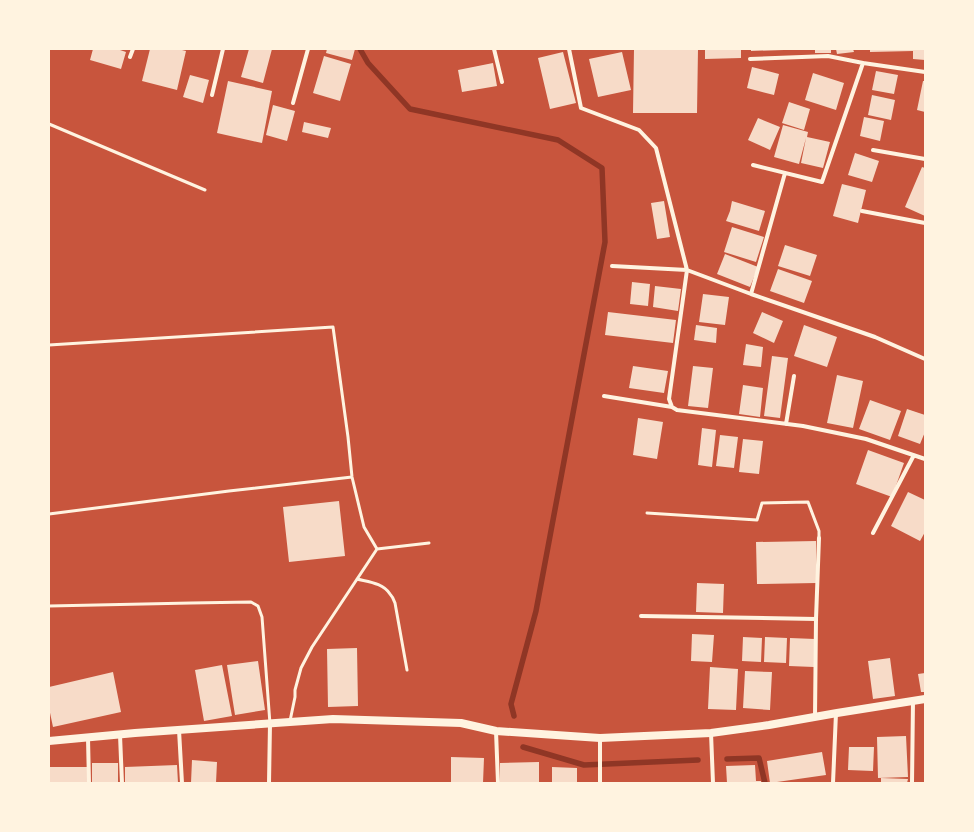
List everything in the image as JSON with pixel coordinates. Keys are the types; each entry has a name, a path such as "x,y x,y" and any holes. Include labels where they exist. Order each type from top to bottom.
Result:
{"main road":[{"path":"49,741 333,719 461,724 496,731 600,738 711,733 925,699"}],"street":[{"path":"130,57 133,49"},
{"path":"212,95 223,49"},
{"path":"293,102 308,49"},
{"path":"494,49 502,82"},
{"path":"569,49 581,108 639,130 656,148 687,270 669,399 672,407"},
{"path":"750,59 828,56 863,63 925,72"},
{"path":"753,165 822,182 863,63"},
{"path":"873,150 925,159"},
{"path":"751,294 785,173"},
{"path":"862,210 925,223"},
{"path":"612,266 687,270 751,294 876,337 925,359"},
{"path":"786,424 794,376"},
{"path":"604,396 672,407 682,411 803,426 866,439 925,459"},
{"path":"873,533 914,455"},
{"path":"815,717 819,538"},
{"path":"641,616 816,619"},
{"path":"912,783 913,701"},
{"path":"833,783 836,713"},
{"path":"269,783 270,724"},
{"path":"179,730 182,783"},
{"path":"496,731 498,783"},
{"path":"711,733 713,783"},
{"path":"120,735 122,783"},
{"path":"88,738 89,783"},
{"path":"600,738 600,783"}],"lane":[{"path":"49,124 204,190"},
{"path":"49,345 333,327 352,478 364,527 377,549"},
{"path":"49,514 229,490 352,478"},
{"path":"647,513 757,520 762,503 808,502 820,531 819,538"},
{"path":"289,722 301,668 312,648 377,549 429,543"},
{"path":"357,579 375,583 390,593 395,603 407,670"},
{"path":"49,606 251,602 258,606 262,617 270,724"}],"building":[{"path":"93,49 117,49 126,52 121,69 90,60"},
{"path":"150,49 178,49 186,51 177,90 142,81"},
{"path":"249,49 272,49 263,83 241,77"},
{"path":"327,49 355,49 352,60 326,53"},
{"path":"634,49 698,49 697,113 633,113"},
{"path":"705,49 741,49 741,58 705,59"},
{"path":"751,49 784,49 784,50 751,51"},
{"path":"815,49 831,49 831,53 815,53"},
{"path":"836,49 853,49 854,52 837,54"},
{"path":"870,49 925,49 925,60 913,59 913,51 870,52"},
{"path":"563,52 576,103 550,109 538,58"},
{"path":"622,52 631,90 598,97 589,59"},
{"path":"324,56 351,64 340,101 313,93"},
{"path":"493,63 497,86 462,92 458,70"},
{"path":"752,67 779,74 774,95 747,88"},
{"path":"876,71 898,75 894,94 872,90"},
{"path":"813,73 844,83 836,110 805,100"},
{"path":"190,75 209,80 203,103 183,97"},
{"path":"228,81 272,91 262,143 217,133"},
{"path":"923,81 925,81 925,112 917,110"},
{"path":"872,95 895,100 891,120 868,115"},
{"path":"789,102 810,109 804,130 782,123"},
{"path":"273,105 295,111 287,141 266,135"},
{"path":"864,117 884,121 880,141 860,136"},
{"path":"758,118 780,127 770,150 748,140"},
{"path":"304,122 331,128 328,138 302,132"},
{"path":"783,125 808,132 807,137 830,142 823,168 801,163 806,138 799,164 774,157"},
{"path":"855,153 879,161 872,182 848,175"},
{"path":"922,167 925,168 925,216 905,207"},
{"path":"842,184 866,190 858,223 833,216"},
{"path":"664,201 670,237 657,239 651,203"},
{"path":"732,201 765,211 759,231 726,221"},
{"path":"732,227 764,237 756,262 724,252"},
{"path":"785,245 817,255 810,276 778,266"},
{"path":"725,254 758,267 750,287 717,274"},
{"path":"778,269 812,281 804,303 770,291"},
{"path":"632,282 650,284 648,306 630,304"},
{"path":"655,286 681,289 678,311 653,307"},
{"path":"703,294 729,297 725,325 699,322"},
{"path":"608,312 676,320 673,343 605,335"},
{"path":"762,312 783,321 774,343 753,333"},
{"path":"696,325 717,328 716,343 694,340"},
{"path":"804,325 837,337 827,367 794,356"},
{"path":"746,344 763,347 761,367 743,365"},
{"path":"772,356 788,358 780,418 764,416"},
{"path":"633,366 668,371 664,393 629,388"},
{"path":"693,366 713,368 708,408 688,406"},
{"path":"837,375 863,381 853,428 827,423"},
{"path":"743,385 763,388 760,417 739,414"},
{"path":"870,400 901,411 890,440 859,429"},
{"path":"907,409 925,415 925,432 920,444 898,436"},
{"path":"638,418 663,422 657,459 633,455"},
{"path":"702,428 716,430 712,467 698,465"},
{"path":"720,435 738,437 734,468 716,466"},
{"path":"743,439 763,441 759,474 739,472"},
{"path":"868,450 904,463 892,497 856,484"},
{"path":"908,492 925,500 925,532 920,541 891,526"},
{"path":"339,501 345,556 289,562 283,507"},
{"path":"816,541 816,583 757,584 756,542"},
{"path":"697,583 724,584 723,613 696,612"},
{"path":"692,634 714,635 712,662 691,661"},
{"path":"743,637 762,638 761,662 742,661"},
{"path":"765,637 787,638 786,663 764,662"},
{"path":"790,638 815,639 814,667 789,666"},
{"path":"357,648 358,706 328,707 327,649"},
{"path":"890,658 895,696 873,699 868,661"},
{"path":"258,661 265,710 235,715 227,665"},
{"path":"222,665 232,716 204,721 195,670"},
{"path":"710,667 738,669 736,710 708,709"},
{"path":"745,671 772,672 770,710 743,708"},
{"path":"113,672 121,712 53,727 49,708 49,687"},
{"path":"925,673 925,692 921,692 918,674"},
{"path":"906,736 908,777 878,778 877,737"},
{"path":"849,747 874,747 873,771 848,770"},
{"path":"822,752 826,775 770,783 767,761"},
{"path":"451,757 484,758 483,783 451,783"},
{"path":"192,760 217,762 216,783 191,783"},
{"path":"539,762 539,783 500,783 500,763"},
{"path":"92,763 118,763 118,783 92,783"},
{"path":"177,765 178,783 125,783 125,767"},
{"path":"755,765 756,781 761,781 761,783 727,783 726,766"},
{"path":"49,767 87,767 87,783 49,783"},
{"path":"552,767 577,768 577,783 552,783"},
{"path":"881,778 908,779 907,783 881,783"}],"waterway":[{"path":"360,49 368,63 410,109 558,140 602,168 605,242 536,611 511,704 514,716"},
{"path":"523,747 584,765 698,760"},
{"path":"727,759 759,758 765,783"}]}
